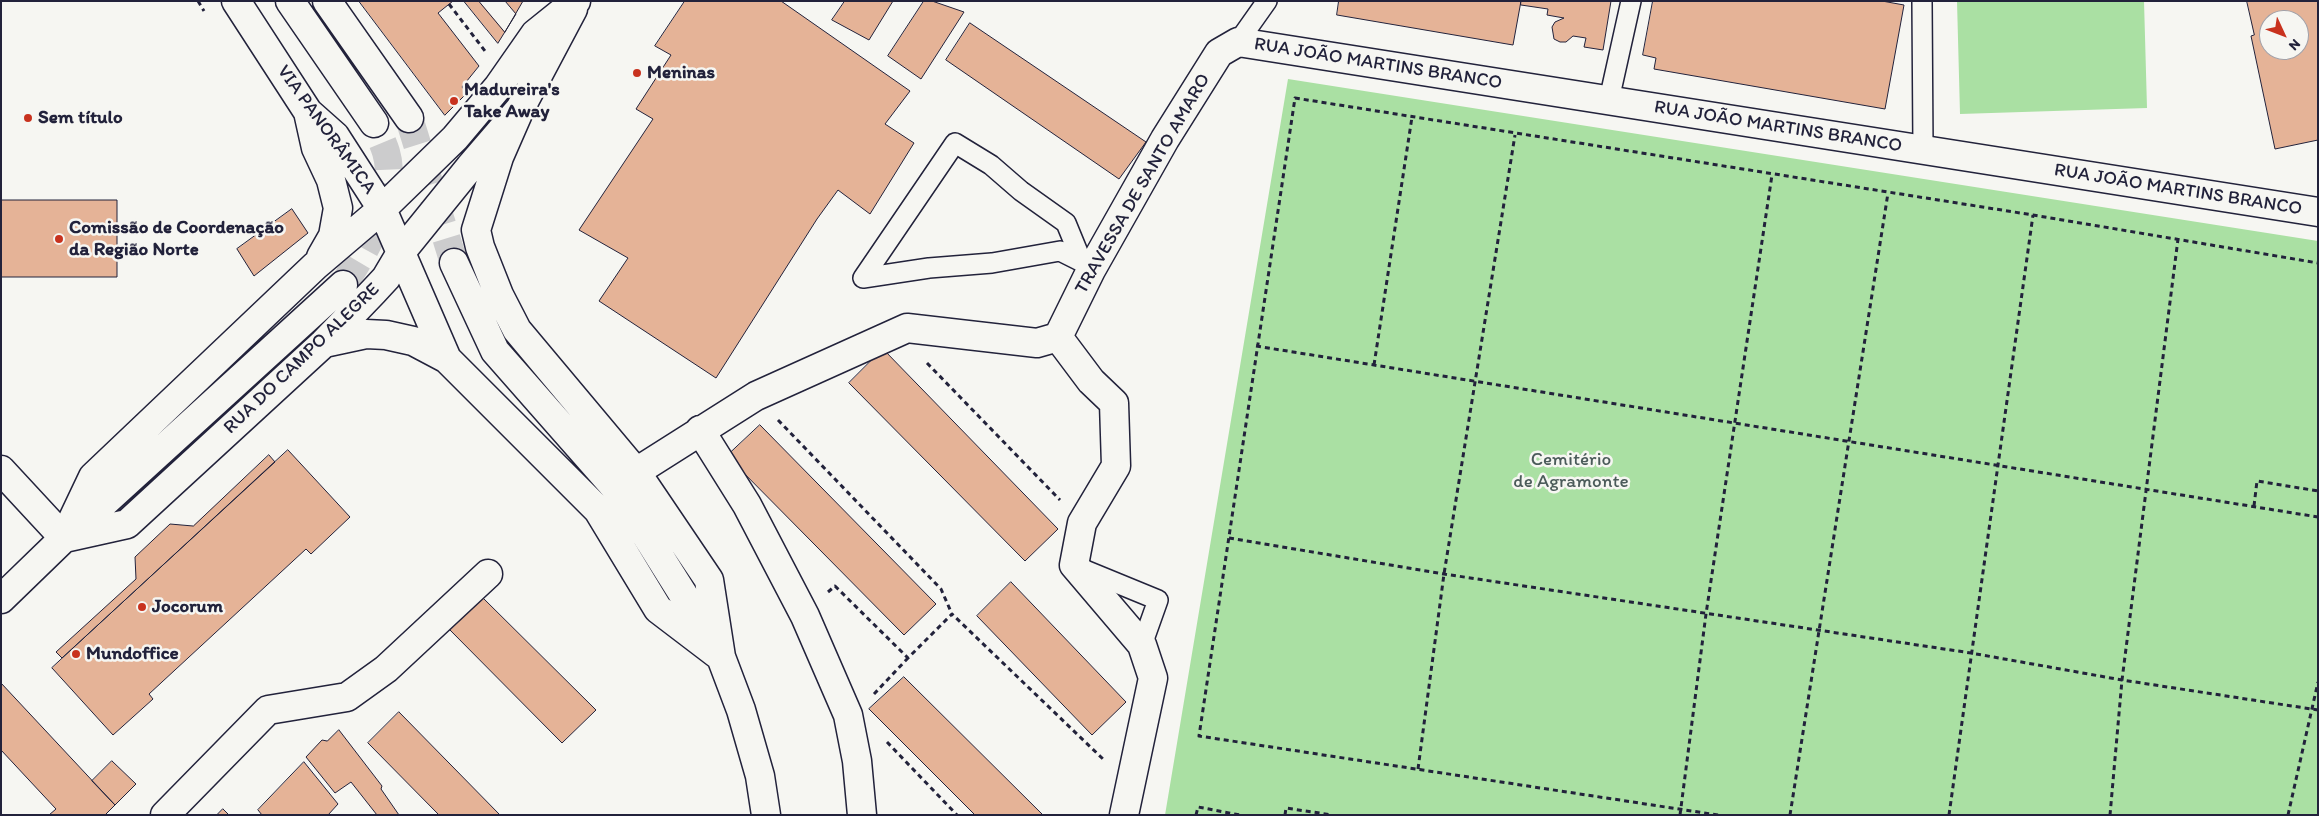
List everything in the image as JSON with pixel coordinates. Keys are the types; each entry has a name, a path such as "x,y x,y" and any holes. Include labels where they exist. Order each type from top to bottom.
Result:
{"main road":[{"name":"VIA PANORÂMICA","path":"236,1 308,112 335,136 382,209 402,251 447,359"},
{"path":"290,1 374,123"},
{"path":"327,1 409,118"},
{"name":"RUA DO CAMPO ALEGRE","path":"64,538 127,524 324,343 386,278 402,251 520,109 577,1"},
{"name":"RUA DO CAMPO ALEGRE","path":"1,599 64,538 93,478 315,266 382,209 455,138 498,87 535,34 577,1"},
{"name":"RUA JOÃO MARTINS BRANCO","path":"1238,42 2318,212"},
{"name":"TRAVESSA DE SANTO AMARO","path":"1058,337 1086,266 1219,53 1238,42"},
{"path":"520,109 499,157 476,230 480,247 499,296 517,330 636,472 709,580 721,656"},
{"path":"308,112 316,148 332,180 338,208 333,236 315,266"},
{"path":"454,262 495,352 618,492 683,592 721,656 742,710 760,776 766,815"},
{"path":"1,470 64,538 343,285"},
{"path":"636,472 756,396 907,328 1037,343 1058,337 1092,381 1114,402 1116,466 1082,523 1074,565 1142,645 1152,678 1124,815"},
{"path":"324,343 366,334 386,335 413,341 447,359 598,510 658,609 721,656"},
{"path":"700,430 747,505 805,616 848,715 857,761 862,815"},
{"path":"165,815 268,710 348,697 386,669 488,574"}],"lane":[{"path":"1238,42 1267,1"},
{"path":"1609,100 1630,1"},
{"path":"1922,1 1923,149"},
{"path":"955,143 991,165 1021,191 1066,223 1086,266 1060,251 992,263 928,268 863,278 955,143"},
{"path":"1074,565 1158,600 1142,645"}],"path":[{"path":"449,4 490,57"},
{"path":"1718,815 1199,736 1256,346 1295,98 2178,239 2318,264"},
{"path":"1374,365 1412,117"},
{"path":"1418,769 1444,574 1514,134"},
{"path":"1680,815 1706,614 1772,174"},
{"path":"1790,815 1888,193"},
{"path":"1949,815 2033,216"},
{"path":"2110,815 2122,680 2178,239"},
{"path":"896,334 1082,523"},
{"path":"1256,346 1998,467 2318,517"},
{"path":"756,396 940,589 952,614 1130,782"},
{"path":"2254,506 2257,481 2318,491"},
{"path":"1229,538 1444,574 1971,653 2122,680 2318,710"},
{"path":"805,616 834,586 908,658"},
{"path":"870,699 952,614"},
{"path":"2288,815 2318,682"},
{"path":"885,740 957,815"},
{"path":"1196,815 1198,808 1240,815"},
{"path":"1285,815 1286,808 1332,815"}],"green space":[{"path":"1957,1 2144,1 2147,108 1960,114"},
{"name":"Cemitério de Agramonte","path":"1288,79 2318,241 2318,815 1165,815"}],"building":[{"path":"359,1 453,1 438,13 479,66 462,87 467,93 445,115"},
{"path":"464,1 505,1 516,14 498,43"},
{"path":"479,1 523,1 505,32"},
{"path":"685,1 781,1 910,91 885,124 914,143 870,214 838,190 817,219 716,378 599,301 628,258 579,230 653,119 636,109 671,55 655,46"},
{"path":"845,1 893,1 869,40 832,20"},
{"path":"924,1 932,1 964,12 921,79 888,56"},
{"path":"1339,1 1521,1 1513,45 1337,15"},
{"path":"1521,1 1611,1 1603,50 1584,47 1586,38 1573,36 1566,42 1554,39 1552,27 1555,22 1564,18 1547,15 1548,9 1521,5"},
{"path":"1653,1 1882,1 1904,5 1885,109 1654,69 1656,58 1643,55"},
{"path":"2247,1 2318,1 2318,140 2275,149 2251,36 2254,35"},
{"path":"970,23 1146,142 1119,179 946,60"},
{"name":"Comissão de Coordenação da Região Norte","path":"1,200 117,200 117,277 1,277"},
{"path":"292,209 308,233 254,276 237,249"},
{"path":"883,349 1058,529 1025,561 849,383"},
{"path":"760,425 936,604 904,635 727,456"},
{"path":"288,450 350,517 311,554 306,549 149,694 153,699 113,735 52,668"},
{"path":"269,455 275,462 62,658 56,652 136,579 135,557 170,524 193,526"},
{"path":"1011,582 1126,702 1092,735 977,616"},
{"path":"481,596 596,710 562,743 448,628"},
{"path":"904,677 1043,815 975,815 869,709"},
{"path":"1,683 115,805 105,815 49,815 56,809 1,750"},
{"path":"399,712 500,815 439,815 368,743"},
{"path":"339,730 382,786 381,789 399,815 377,815 351,782 335,793 306,757 322,740 327,741"},
{"path":"112,761 136,784 115,805 92,781"},
{"path":"304,762 338,804 328,815 262,815 258,810"},
{"path":"223,809 229,815 217,815"}],"tunnel":[{"path":"409,118 454,263"},
{"path":"343,285 361,256 378,222 388,186 389,169 386,152 374,123"}],"place":[{"name":"Meninas","path":"637,73"},
{"name":"Madureira's Take Away","path":"454,101"},
{"name":"Sem título","path":"28,118"},
{"name":"Comissão de Coordenação da Região Norte","path":"59,239"},
{"name":"Jocorum","path":"142,607"},
{"name":"Mundoffice","path":"76,654"}]}
